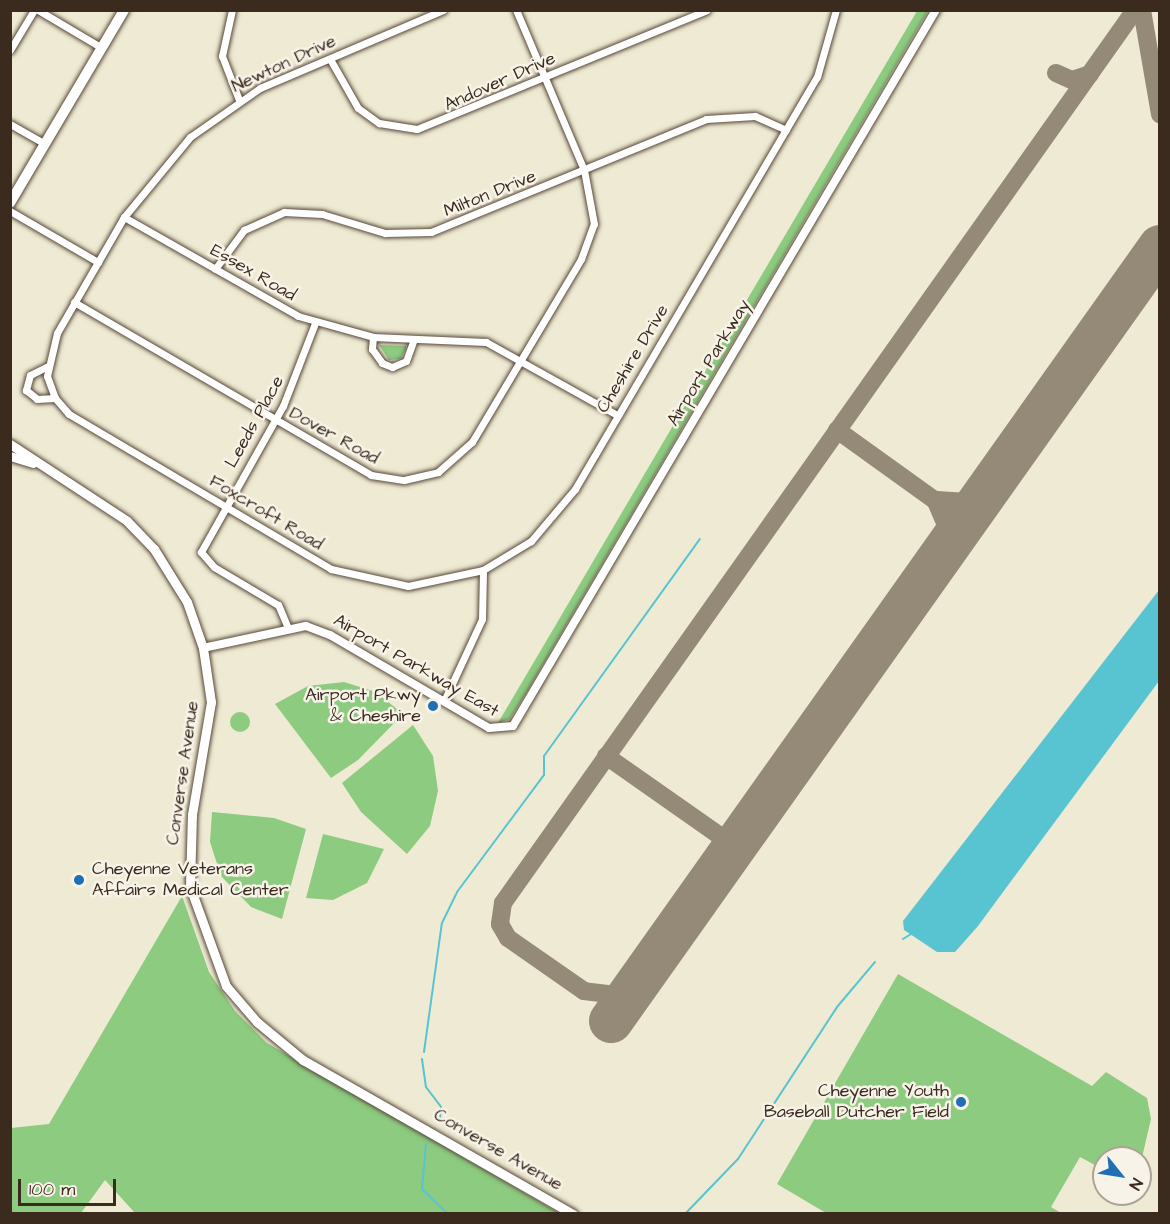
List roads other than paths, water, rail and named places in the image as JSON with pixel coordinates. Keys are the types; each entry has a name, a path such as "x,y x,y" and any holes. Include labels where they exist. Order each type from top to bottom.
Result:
{"main road":[{"path":"10,203 124,10"},
{"name":"Converse Avenue","path":"10,444 38,465 116,512 154,549 187,602 203,648 209,728 194,800 188,866 195,911 226,986 257,1022 303,1060 573,1214"},
{"name":"Converse Avenue","path":"10,456 38,465"}],"street":[{"path":"10,50 34,10"},
{"path":"38,10 102,48"},
{"path":"232,10 222,56 238,100"},
{"name":"Newton Drive","path":"98,262 124,217 169,158 238,100 443,10"},
{"name":"Dover Road","path":"74,302 370,475 421,478 457,459 472,442 590,240 593,207 584,171 516,10"},
{"name":"Andover Drive","path":"330,59 358,108 379,123 405,129 444,123 544,78 707,10"},
{"name":"Cheshire Drive","path":"483,570 513,555 549,525 617,415 824,62 836,10"},
{"name":"Airport Parkway","path":"508,729 936,10"},
{"name":"Milton Drive","path":"215,269 244,230 284,212 322,214 385,233 431,232 722,114 755,116 786,130"},
{"path":"10,124 45,144"},
{"path":"10,211 98,262"},
{"name":"Essex Road","path":"124,217 315,323 374,337 474,339 521,359 617,415"},
{"name":"Foxcroft Road","path":"98,262 50,346 46,367 30,375 26,390 38,399 55,398 79,421 331,569 369,582 425,586 483,570"},
{"name":"Leeds Place","path":"288,628 278,605 203,558 202,544 276,420 315,323"},
{"path":"374,337 376,357 392,367 406,361 414,339"},
{"path":"46,367 55,398"},
{"path":"444,701 482,619 483,570"},
{"name":"Airport Parkway East","path":"203,648 288,628 306,626 330,634 489,728 508,729"}],"water":[{"path":"1159,590 1159,681 978,926 955,952 937,952 904,930 903,921"}],"waterway":[{"path":"424,1052 442,923 457,892 544,775 544,756 700,539"},
{"path":"903,939 911,934"},
{"path":"685,1214 738,1159 837,1007 875,962"},
{"path":"422,1059 426,1087 441,1107 440,1119"},
{"path":"426,1144 422,1189 448,1214"}],"place":[{"name":"Airport Pkwy & Cheshire","path":"433,706"},
{"name":"Cheyenne Veterans Affairs Medical Center","path":"79,880"},
{"name":"Cheyenne Youth Baseball Dutcher Field","path":"961,1102"}]}
